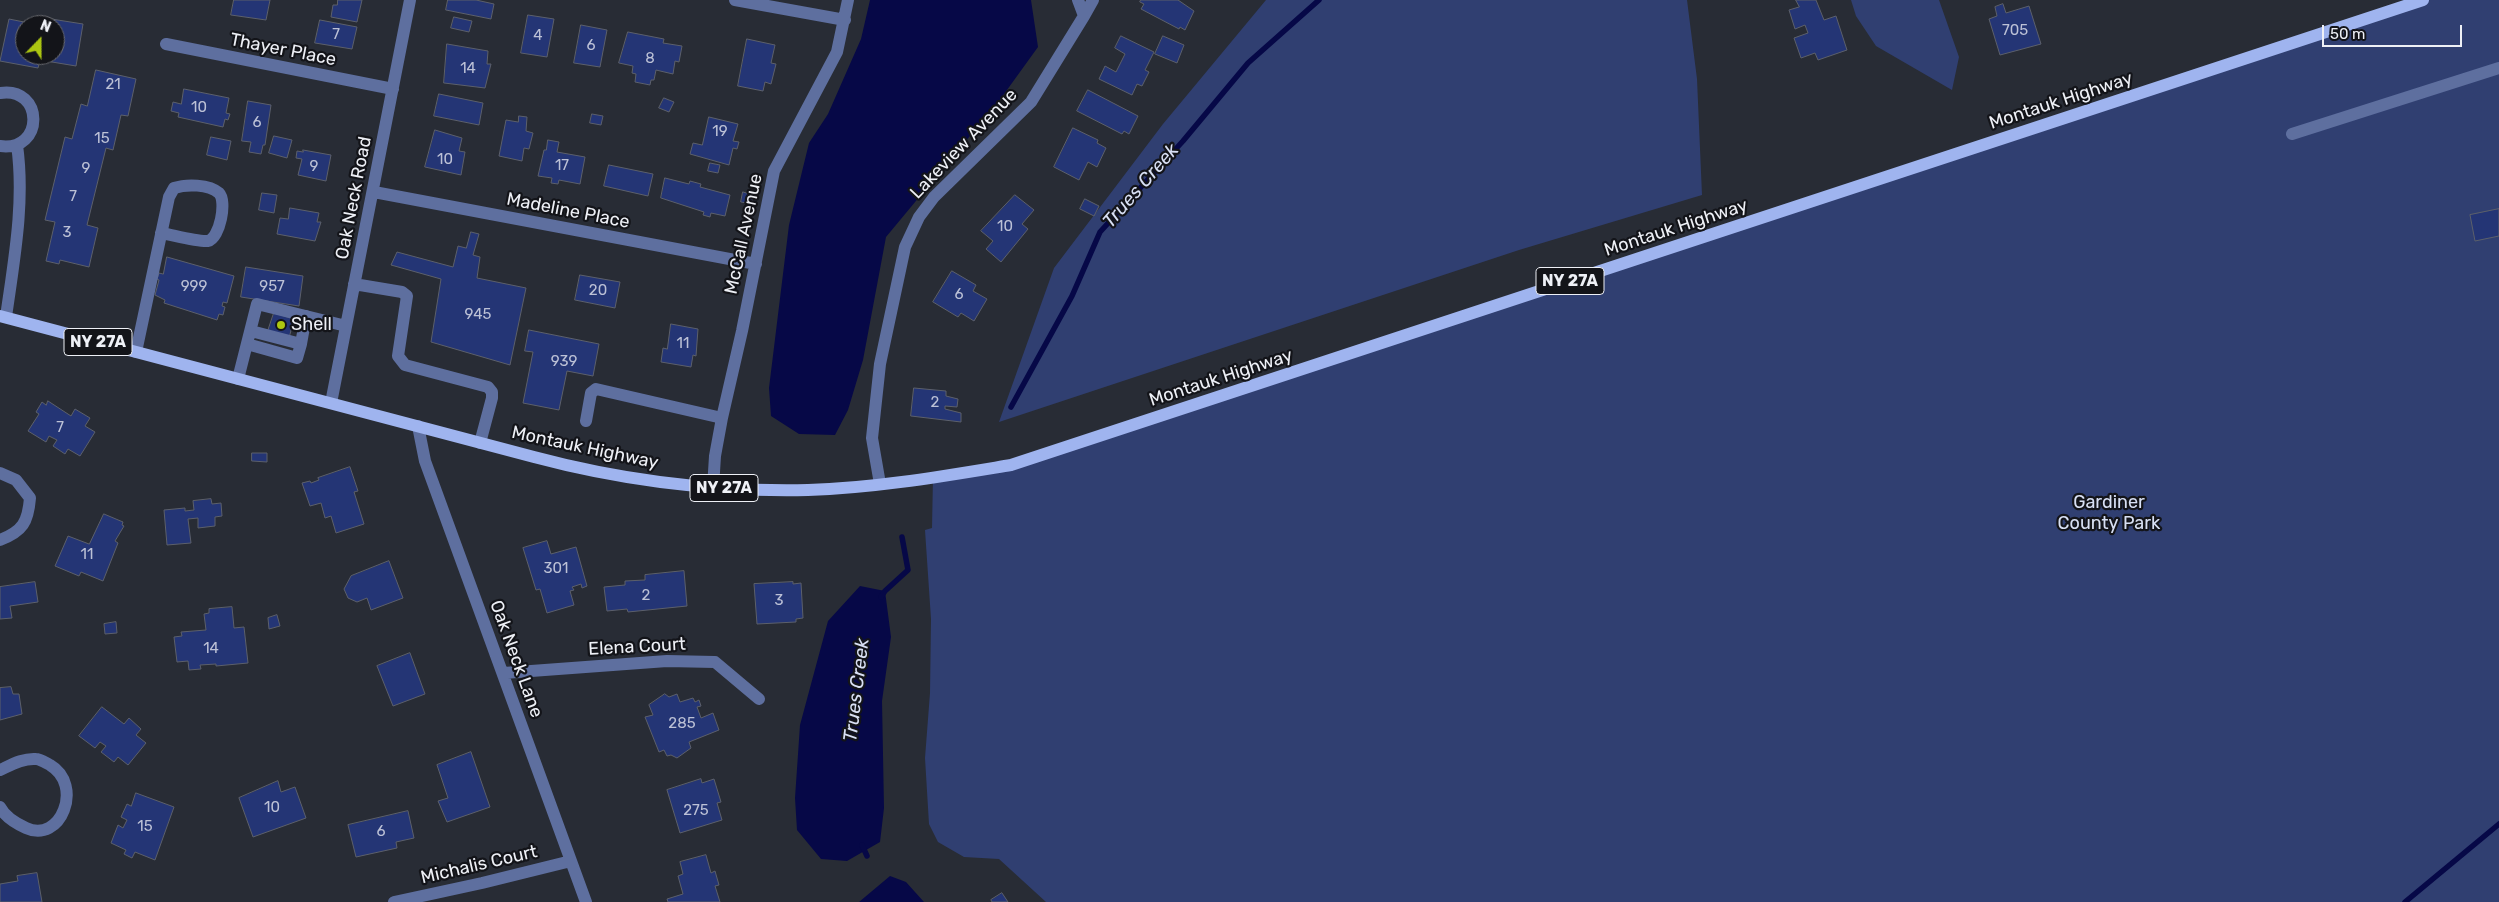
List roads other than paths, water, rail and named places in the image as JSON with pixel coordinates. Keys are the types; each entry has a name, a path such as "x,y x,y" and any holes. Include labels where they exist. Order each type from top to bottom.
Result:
{"main road":[{"name":"Montauk Highway","path":"3,316 480,443 606,474 712,488 810,490 880,484 1011,465 2423,0"}],"street":[{"name":"Oak Neck Road","path":"331,403 374,192 410,0"},
{"path":"735,0 845,20"},
{"name":"McCall Avenue","path":"712,488 715,456 722,418 774,172 837,52 848,0"},
{"path":"1078,0 1084,16"},
{"name":"Lakeview Avenue","path":"880,484 872,438 880,364 905,247 919,217 934,197 1031,102 1093,0"},
{"name":"Thayer Place","path":"166,44 393,89"},
{"path":"2292,134 2499,68"},
{"path":"0,93 16,93 24,98 34,114 31,133 16,145 0,146"},
{"path":"3,316 19,220 20,172 16,145"},
{"path":"136,352 161,233 169,197 174,188 184,184 211,189 220,193 223,201 219,230 214,237 207,241 161,233"},
{"name":"Madeline Place","path":"374,192 756,264"},
{"path":"354,284 402,292 407,296 398,356 401,362 405,365 488,386 492,392 492,398 480,443"},
{"path":"238,379 257,304 346,326"},
{"path":"247,344 297,358 306,316"},
{"path":"251,331 301,344"},
{"path":"586,421 591,393 596,389 722,418"},
{"name":"Oak Neck Lane","path":"418,426 419,441 425,461 504,673 586,902"},
{"path":"0,473 16,480 30,498 28,516 16,533 0,540"},
{"name":"Elena Court","path":"504,673 667,661 715,662 759,698"},
{"path":"0,770 18,762 37,758 54,768 65,782 68,801 61,817 47,829 29,830 14,822 0,807"},
{"name":"Michalis Court","path":"394,902 571,861"}],"water":[{"path":"870,0 1031,0 1038,47 999,101 886,237 863,360 848,410 835,435 799,434 771,416 769,388 789,225 809,143 828,114 861,39"},
{"path":"860,586 885,591 891,637 882,701 884,808 880,842 847,861 821,859 797,830 795,798 800,725 828,621"},
{"path":"890,876 906,882 924,902 859,902"}],"waterway":[{"name":"Trues Creek","path":"1011,407 1072,296 1100,232 1183,141 1248,63 1319,0"},
{"name":"Trues Creek","path":"881,597 908,570 902,537"},
{"path":"2405,902 2499,824"},
{"name":"Trues Creek","path":"862,845 867,856"}],"place":[{"name":"Shell","path":"281,325"}],"park label":[{"name":"Gardiner County Park","path":"2109,513"}]}
